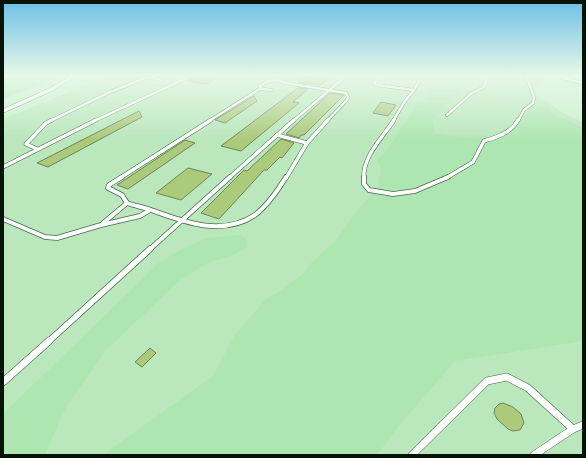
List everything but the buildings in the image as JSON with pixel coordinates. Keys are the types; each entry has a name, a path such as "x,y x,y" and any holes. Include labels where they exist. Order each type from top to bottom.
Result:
{"street":[{"path":"3,111 33,97"}],"lane":[{"path":"37,149 26,144 46,123 99,97"},
{"path":"3,167 37,149 146,97"},
{"path":"246,97 109,185 109,190 122,195 127,204 181,221 205,226 236,224 246,220 274,195 307,143 348,97"},
{"path":"3,382 277,135 322,97"},
{"path":"408,97 402,110 370,155 363,169 364,184 368,190 393,194 415,191 453,175 473,162 484,141 503,135 516,124 524,110 533,103 534,97"},
{"path":"446,116 467,97"},
{"path":"277,135 307,143"},
{"path":"101,224 127,204"},
{"path":"3,219 45,237 57,238 101,224 140,216 150,210"},
{"path":"412,455 487,381 507,377 528,388 573,429"},
{"path":"534,455 573,429 583,425"}],"shaded area":[{"path":"56,97 540,97 563,113 583,122 583,455 3,455 3,119"},
{"path":"427,97 454,97 432,120 435,133 464,138 498,134 516,120 541,106 548,107 554,114 583,128 583,341 455,361 399,426 377,455 103,455 213,376 234,336 266,299 276,294 304,273 310,264 337,239 355,213 378,187 381,169 377,160 386,151 419,102 421,105"},
{"path":"240,235 245,238 247,247 231,256 207,263 179,281 105,351 65,409 45,455 3,455 3,414 160,262 180,250 207,238"}]}
